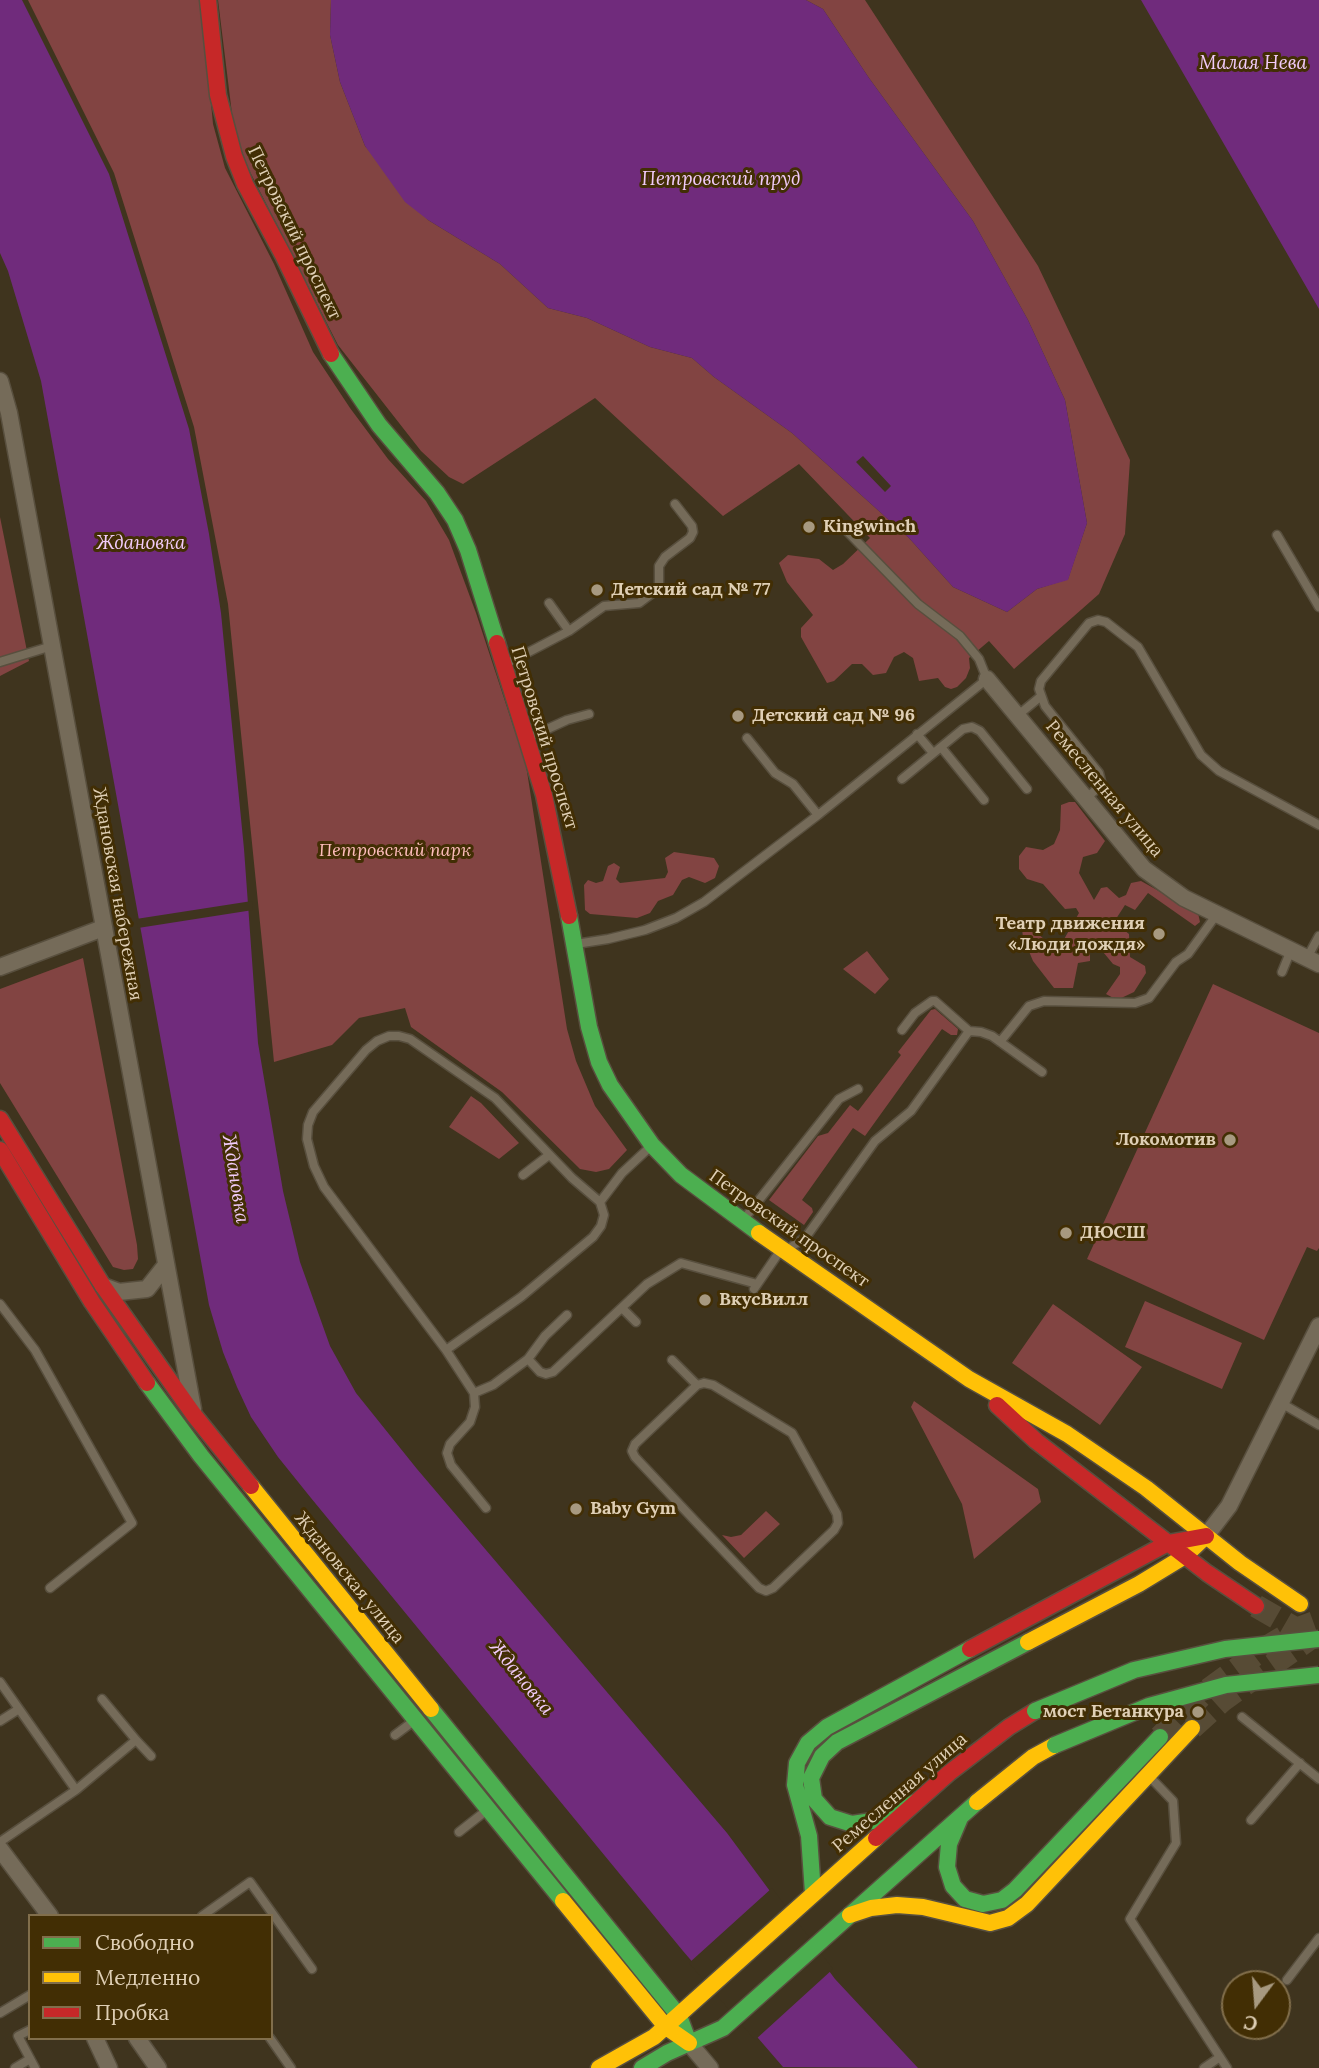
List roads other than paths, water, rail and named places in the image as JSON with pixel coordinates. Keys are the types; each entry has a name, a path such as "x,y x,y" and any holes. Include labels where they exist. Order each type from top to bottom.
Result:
{"street":[{"name":"Петровский проспект","path":"208,0 218,95 231,148 245,184 331,355 379,425 437,493 455,520 468,550 552,828 589,1027 599,1062 610,1085 652,1145 681,1175 969,1379 1068,1434 1162,1498 1240,1563 1300,1604"},
{"name":"Ждановская набережная","path":"0,381 9,413 194,1415"},
{"name":"Ремесленная улица","path":"987,679 1144,869 1184,898 1306,957"},
{"path":"0,967 103,928"},
{"name":"Ждановская улица","path":"0,1119 103,1286 194,1415 710,2068"},
{"name":"Ждановская улица","path":"0,1150 92,1302 156,1396 210,1467 488,1809 673,2022"},
{"path":"103,1286 119,1292 146,1289 166,1265"},
{"path":"916,1802 879,1819 852,1824 830,1817 814,1799 811,1778 822,1756 837,1742 1139,1584 1185,1556 1206,1536 1228,1506 1319,1326"},
{"name":"Петровский проспект","path":"969,1379 1036,1441 1185,1556 1256,1606"},
{"path":"813,1892 808,1836 795,1785 797,1763 808,1743 827,1727 1168,1543 1206,1536"},
{"name":"Ремесленная улица","path":"673,2022 794,1909 916,1802 974,1753 1035,1712 1134,1670 1225,1649 1319,1639"},
{"path":"642,2068 723,2028 961,1815 1033,1758 1055,1745 1149,1706 1226,1685 1319,1675"},
{"path":"844,1917 870,1908 897,1905 923,1907 990,1923 1008,1918 1027,1904 1192,1728"},
{"path":"961,1815 949,1844 947,1867 953,1886 965,1899 983,1904 1002,1900 1016,1889 1160,1737"},
{"path":"0,1849 48,1914"},
{"path":"19,1877 36,1914"},
{"path":"599,2068 654,2037 673,2022"},
{"path":"96,2040 110,2068"},
{"path":"138,2040 158,2068"}],"lane":[{"path":"503,665 569,631 604,606 639,603 655,591 659,584 659,566 665,557 690,538 693,532 692,526 675,504"},
{"path":"573,945 626,936 676,918 704,902 818,815 987,679 979,659 960,636 918,604 842,526"},
{"path":"1277,535 1319,607"},
{"path":"548,603 569,631"},
{"path":"1085,799 1098,788 1101,780 1099,773 1045,706 1039,689 1041,681 1089,623 1098,620 1107,622 1138,647 1201,755 1219,771 1319,825"},
{"path":"0,662 52,646"},
{"path":"1017,716 1040,697"},
{"path":"527,739 566,720 589,714"},
{"path":"902,779 963,729 972,727 980,731 1027,789"},
{"path":"917,734 933,753"},
{"path":"747,737 775,773 793,784 818,815"},
{"path":"941,747 984,800"},
{"path":"1000,1042 1030,1006 1044,1001 1135,1003 1149,998 1176,962 1188,954 1217,914"},
{"path":"1282,972 1306,957 1319,936"},
{"path":"902,1030 915,1013 935,1001 969,1031 981,1031 1042,1072"},
{"path":"528,1359 540,1372 552,1372 647,1284 681,1263 755,1286 784,1250 806,1237 875,1142 911,1111 969,1031"},
{"path":"446,1350 521,1297 593,1237 601,1226 604,1214 600,1202 549,1155 495,1098 410,1039 389,1036 366,1050 313,1112 307,1139 314,1166 324,1187 446,1350 474,1393 475,1407 470,1422 450,1444 447,1453 451,1465 486,1508"},
{"path":"743,1221 839,1099 858,1089"},
{"path":"600,1202 622,1173 652,1145"},
{"path":"523,1175 549,1155"},
{"path":"0,1304 35,1350 132,1523 50,1588"},
{"path":"622,1308 636,1322"},
{"path":"474,1393 493,1385 528,1359 545,1336 567,1315"},
{"path":"672,1360 697,1385"},
{"path":"704,1382 713,1385 792,1433 837,1514 838,1523 834,1530 773,1588 766,1591 759,1588 632,1451 635,1444 697,1385 704,1382"},
{"path":"1281,1403 1319,1425"},
{"path":"0,1682 76,1790"},
{"path":"102,1699 151,1756"},
{"path":"0,1721 19,1709"},
{"path":"1242,1717 1319,1779"},
{"path":"395,1735 416,1719"},
{"path":"0,1842 76,1790 136,1740"},
{"path":"1251,1820 1300,1763"},
{"path":"1148,1775 1173,1801 1176,1843 1130,1919 1227,2068"},
{"path":"459,1832 488,1809"},
{"path":"205,1914 250,1882 273,1914"},
{"path":"273,1914 312,1969"},
{"path":"1291,1975 1319,1938"},
{"path":"0,2013 28,1996"},
{"path":"15,2068 33,2064 18,2036 28,2031"},
{"path":"271,2040 291,2068"},
{"path":"1204,2068 1220,2057"}],"water":[{"name":"Ждановка","path":"0,0 22,0 109,174 189,429 221,613 244,849 258,1043 283,1191 300,1262 330,1346 356,1393 417,1469 727,1833 835,1979 918,2068 783,2067 683,1951 278,1457 251,1417 237,1387 209,1305 41,381 8,271 0,253"},
{"name":"Петровский пруд","path":"331,0 806,0 823,9 869,78 973,221 1028,320 1065,400 1087,523 1068,580 1037,589 1007,612 953,587 909,538 792,433 692,358 650,347 587,318 548,308 500,264 428,220 405,202 365,146 340,82 330,35"},
{"name":"Малая Нева","path":"1141,0 1319,0 1319,309"}],"tunnel":[{"path":"1256,1606 1308,1636"},
{"path":"1160,1737 1204,1693 1262,1650 1297,1629 1319,1621"},
{"path":"1192,1728 1223,1700 1312,1637"}],"place":[{"name":"Kingwinch","path":"809,527"},
{"name":"Детский сад № 77","path":"597,590"},
{"name":"Детский сад № 96","path":"738,716"},
{"name":"Театр движения «Люди дождя»","path":"1159,934"},
{"name":"Локомотив","path":"1230,1140"},
{"name":"ДЮСШ","path":"1066,1233"},
{"name":"ВкусВилл","path":"705,1300"},
{"name":"Baby Gym","path":"576,1509"},
{"name":"мост Бетанкура","path":"1198,1712"}],"park label":[{"name":"Петровский парк","path":"395,851"}]}
